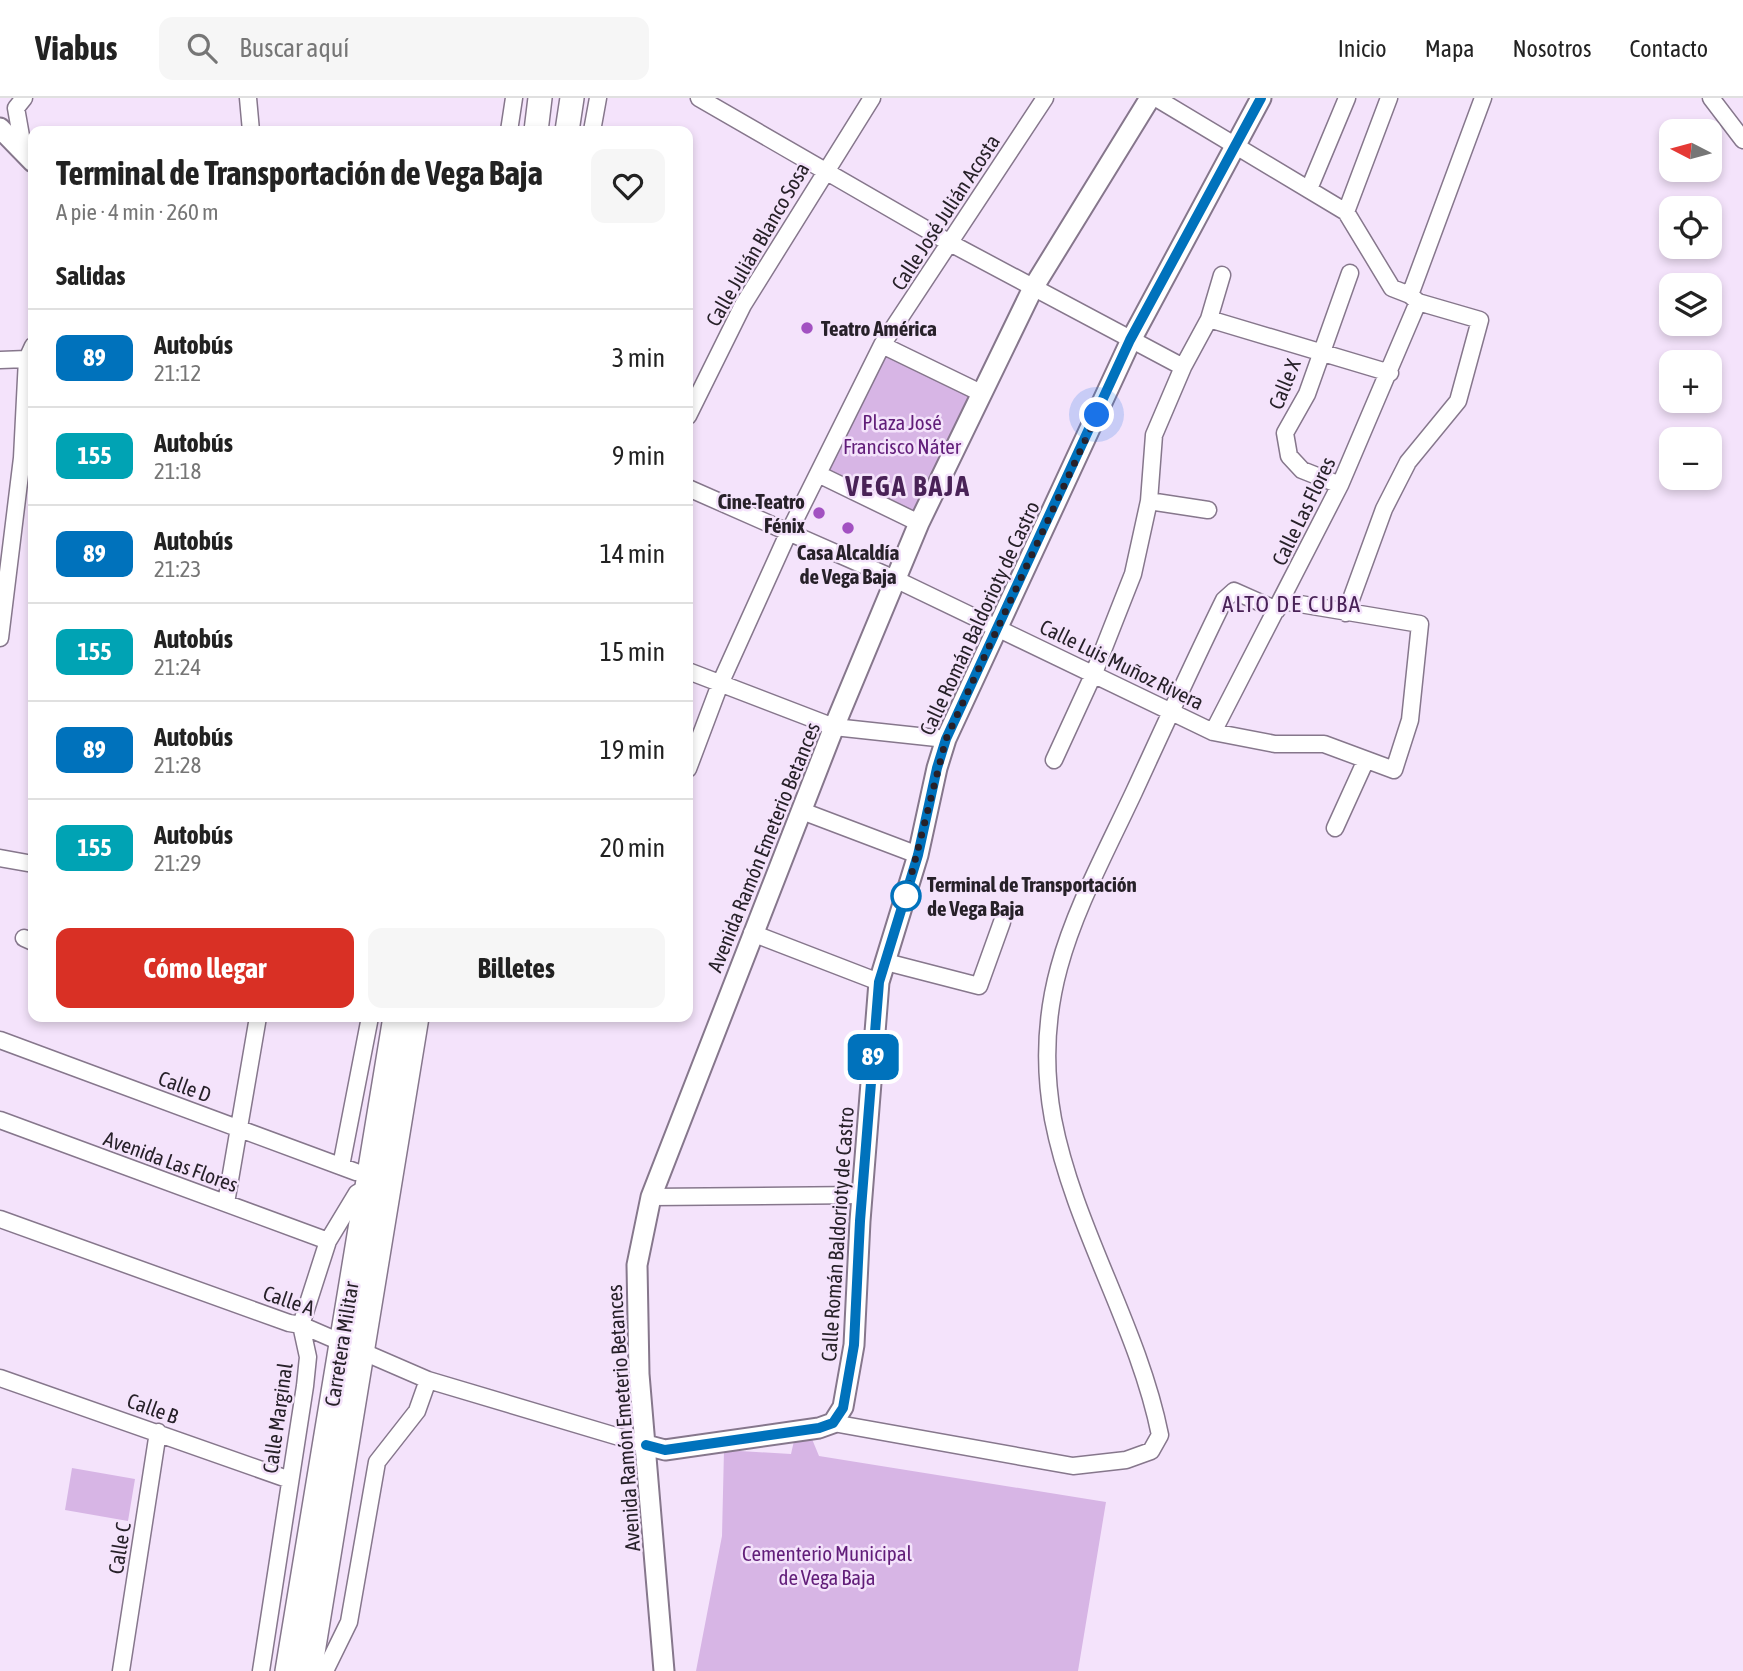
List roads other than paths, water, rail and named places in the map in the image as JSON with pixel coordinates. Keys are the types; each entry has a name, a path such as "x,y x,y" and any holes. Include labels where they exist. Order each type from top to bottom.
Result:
{"main road":[{"path":"523,126 525,98"},
{"path":"537,126 540,98"},
{"path":"568,126 572,98"},
{"name":"Carretera Militar","path":"310,1671 351,1347 355,1175 394,1022"},
{"name":"Carretera Militar","path":"287,1671 416,1022"}],"street":[{"path":"24,98 16,108 28,153"},
{"path":"248,98 251,126"},
{"path":"510,126 514,98"},
{"path":"593,126 598,98"},
{"path":"699,98 950,243 1183,368"},
{"name":"Calle Julián Blanco Sosa","path":"693,406 743,305 825,169 872,98"},
{"name":"Calle José Julián Acosta","path":"693,756 720,684 789,532 882,345 1045,98"},
{"name":"Avenida Ramón Emeterio Betances","path":"664,1671 639,1374 637,1265 652,1197 752,933 919,523 1032,288 1150,98"},
{"path":"646,1445 665,1450 819,1428 833,1423 1073,1466 1126,1460 1151,1451 1160,1436 1151,1401 1109,1279 1063,1158 1053,1118 1047,1060 1051,996 1060,956 1073,917 1100,868 1169,711 1224,600 1234,591 1280,606 1346,612 1384,509 1408,462 1458,401 1480,320 1392,288 1346,212 1233,147 1156,98"},
{"name":"Calle Román Baldorioty de Castro","path":"833,1423 843,1408 854,1345 862,1195 879,982 918,855 946,739 1130,340 1261,98"},
{"path":"1309,189 1347,98"},
{"path":"1346,212 1389,98"},
{"name":"Calle Las Flores","path":"1213,732 1340,485 1390,373 1483,98"},
{"path":"1711,98 1743,139"},
{"path":"0,128 28,156"},
{"name":"Calle X","path":"1340,485 1302,470 1289,456 1285,433 1307,394 1319,352 1350,272"},
{"path":"1054,760 1094,673 1133,574 1149,501 1154,435 1183,368 1209,319 1222,275"},
{"path":"1209,319 1390,373"},
{"path":"882,345 981,393"},
{"path":"0,360 28,353"},
{"path":"0,638 21,468 28,378"},
{"path":"818,474 919,523"},
{"name":"Calle Luis Muñoz Rivera","path":"693,490 895,579 1213,732 1275,744 1324,744 1394,771 1410,720 1420,624 1346,612"},
{"path":"1149,501 1208,510"},
{"path":"693,673 834,727 946,739"},
{"path":"1335,828 1365,762"},
{"path":"802,811 918,855"},
{"path":"0,858 28,863"},
{"path":"886,962 979,986 1002,922"},
{"path":"752,933 879,982"},
{"path":"226,1203 257,1022"},
{"path":"355,1175 370,1022"},
{"name":"Calle D","path":"0,1040 240,1129 355,1175"},
{"name":"Avenida Las Flores","path":"0,1120 328,1241"},
{"name":"Calle Marginal","path":"261,1671 308,1357 301,1325 328,1241 357,1194 355,1175"},
{"path":"652,1197 862,1195"},
{"name":"Calle A","path":"0,1219 263,1314 301,1325 428,1380 646,1445"},
{"name":"Calle B","path":"0,1378 290,1480"},
{"path":"325,1671 349,1622 377,1462 416,1411 428,1380"},
{"name":"Calle C","path":"121,1671 158,1432"}],"place":[{"name":"Teatro América","path":"807,328"},
{"name":"Cine-Teatro Fénix","path":"819,513"},
{"name":"Casa Alcaldía de Vega Baja","path":"848,528"},
{"name":"Terminal de Transportación de Vega Baja","path":"906,896"}],"district":[{"name":"VEGA BAJA","path":"908,486"},
{"name":"ALTO DE CUBA","path":"1292,604"}],"park label":[{"name":"Plaza José Francisco Náter","path":"902,434"},
{"name":"Cementerio Municipal de Vega Baja","path":"827,1565"}]}
